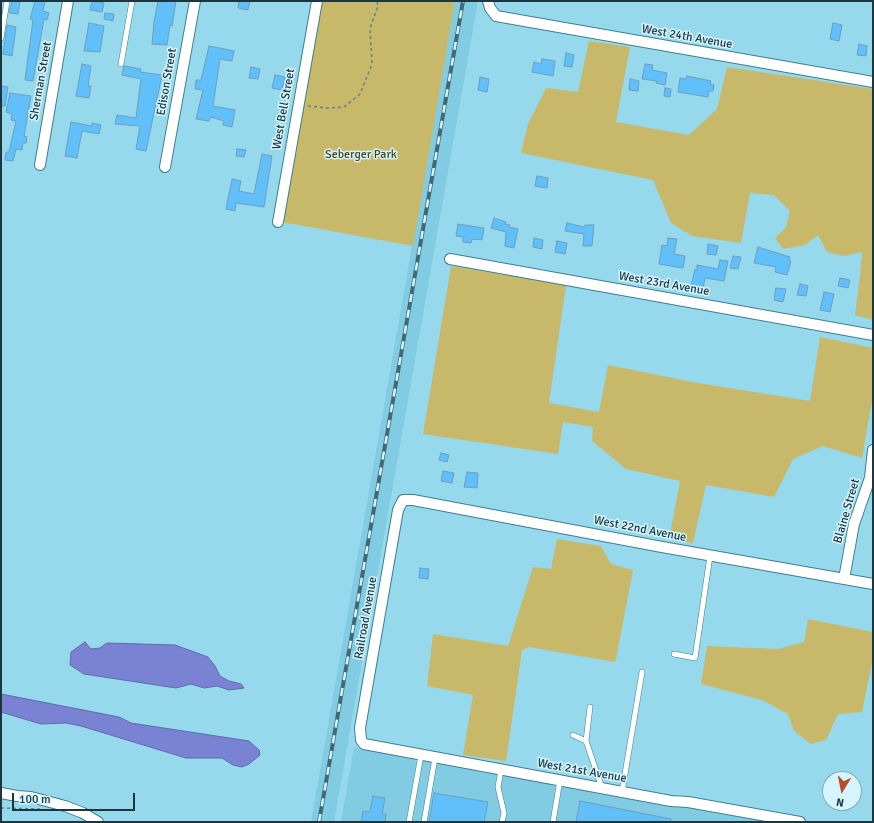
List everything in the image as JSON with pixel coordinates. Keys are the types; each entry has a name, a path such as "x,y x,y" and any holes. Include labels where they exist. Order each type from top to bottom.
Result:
{"street":[{"name":"Sherman Street","path":"40,165 68,1"},
{"name":"Edison Street","path":"165,167 195,1"},
{"name":"West Bell Street","path":"278,222 317,1"},
{"name":"West 24th Avenue","path":"488,1 490,8 496,16 873,82"},
{"name":"West 23rd Avenue","path":"450,259 873,335"},
{"name":"Blaine Street","path":"844,579 854,524 870,478 873,450"},
{"name":"West 22nd Avenue","path":"403,500 413,500 710,556 873,584"},
{"name":"Railroad Avenue","path":"362,741 360,728 398,510 403,500"},
{"name":"West 21st Avenue","path":"362,741 370,746 622,792 800,822"},
{"path":"1,793 31,797 65,806 83,813 98,822"}],"lane":[{"path":"1,38 7,1"},
{"path":"121,64 132,1"},
{"path":"674,654 695,658 710,556"},
{"path":"622,792 642,672"},
{"path":"590,707 586,742 602,788"},
{"path":"573,735 586,742"},
{"path":"409,822 421,755"},
{"path":"424,822 435,758"},
{"path":"501,770 498,787 504,813 502,822"},
{"path":"553,822 560,780"}],"path":[{"path":"299,103 325,108 340,108 347,106 360,94 372,64 370,28 378,6 377,1"},
{"path":"1,808 45,808"}],"shaded area":[{"path":"455,1 478,1 334,822 311,822"},
{"path":"354,747 785,822 341,822"}],"green space":[{"name":"Seberger Park","path":"323,1 455,1 413,246 282,222"},
{"path":"589,41 630,47 616,122 689,135 717,109 727,67 873,89 873,320 855,315 862,252 844,256 827,252 818,235 805,245 783,249 775,238 786,227 790,211 774,195 750,193 741,243 692,236 671,223 653,180 521,153 528,124 546,88 578,92"},
{"path":"451,266 566,285 549,403 599,412 608,365 698,383 810,401 820,337 873,348 873,395 862,458 823,446 793,459 774,497 706,485 693,543 669,539 680,481 626,469 592,441 593,427 563,422 558,454 423,434"},
{"path":"557,539 601,546 611,564 633,570 615,662 529,647 522,650 506,761 463,755 473,695 427,686 433,634 508,646 533,567 551,569"},
{"path":"808,619 873,632 873,658 862,712 838,714 826,740 811,744 794,731 788,714 762,700 701,684 707,646 778,649 804,642"}],"water":[{"path":"85,642 91,649 100,648 107,643 175,645 208,657 220,676 229,681 241,684 244,688 229,690 217,686 204,688 191,684 176,688 84,674 70,665 71,652"},
{"path":"1,694 119,717 131,723 249,741 259,750 260,755 249,764 242,767 233,765 222,758 186,758 81,726 66,723 41,724 1,712"}],"building":[{"path":"12,1 20,1 18,14 9,13"},
{"path":"35,1 45,1 43,11 49,13 47,20 44,19 33,81 25,80 33,20 30,19"},
{"path":"92,1 104,3 102,12 90,10"},
{"path":"158,1 176,1 167,45 152,44"},
{"path":"239,1 250,1 248,10 238,8"},
{"path":"105,13 114,14 113,21 104,19"},
{"path":"89,23 104,26 100,52 84,51"},
{"path":"833,23 842,25 839,41 830,39"},
{"path":"7,25 16,27 12,56 3,54"},
{"path":"859,44 867,46 866,56 857,55"},
{"path":"209,46 234,51 232,61 220,59 213,106 235,110 232,127 223,125 224,121 211,117 209,121 196,119 203,90 195,89 196,80 201,80"},
{"path":"566,53 574,55 572,67 564,66"},
{"path":"542,59 555,61 553,76 532,72 534,62 541,64"},
{"path":"82,64 91,66 88,86 91,86 89,98 76,96"},
{"path":"645,64 653,65 652,70 667,73 665,85 656,83 657,81 642,79"},
{"path":"124,66 141,69 140,72 162,75 146,151 136,149 140,126 115,124 117,115 136,118 141,79 122,75"},
{"path":"251,67 260,69 258,79 249,78"},
{"path":"275,75 285,77 282,90 272,88"},
{"path":"687,76 711,81 710,84 714,85 713,91 709,91 708,97 678,92 680,78 686,79"},
{"path":"480,77 489,79 487,92 478,90"},
{"path":"630,79 639,81 638,91 629,90"},
{"path":"1,86 8,87 5,106 1,106"},
{"path":"665,88 671,89 670,97 664,96"},
{"path":"10,93 31,96 24,136 27,137 26,143 23,143 22,150 16,149 13,161 5,160 6,152 9,152 16,121 11,120 12,114 6,112"},
{"path":"71,122 92,126 92,123 101,125 99,134 82,131 77,158 65,156"},
{"path":"237,149 246,150 244,157 236,156"},
{"path":"262,154 272,156 264,207 236,203 235,211 226,209 232,179 241,181 239,191 254,194"},
{"path":"537,176 548,178 547,188 535,186"},
{"path":"494,218 506,222 505,224 510,225 509,227 518,229 514,248 505,246 506,232 491,228"},
{"path":"567,223 584,227 585,225 594,225 592,246 583,246 584,234 565,231"},
{"path":"458,224 484,228 482,240 472,239 471,243 463,242 463,237 456,236"},
{"path":"534,238 543,240 542,249 533,247"},
{"path":"668,238 677,239 674,254 685,256 683,268 659,264 662,245 667,246"},
{"path":"557,241 567,243 565,254 555,252"},
{"path":"708,244 718,246 716,255 707,254"},
{"path":"758,247 790,257 789,260 791,261 787,275 775,272 776,267 754,263"},
{"path":"733,256 741,257 738,269 730,268"},
{"path":"720,260 728,261 724,281 705,278 703,288 691,286 695,269 697,270 697,265 718,269"},
{"path":"840,278 850,280 848,288 838,286"},
{"path":"800,284 808,286 806,296 797,295"},
{"path":"776,288 786,289 783,302 774,300"},
{"path":"824,292 834,294 830,312 820,310"},
{"path":"441,453 449,455 447,462 439,460"},
{"path":"443,471 454,473 452,483 441,481"},
{"path":"467,472 478,473 477,488 464,487"},
{"path":"420,568 429,569 428,579 419,578"},
{"path":"434,793 488,802 484,822 429,822"},
{"path":"373,796 385,798 382,814 386,814 385,822 361,822 363,811 370,812"},
{"path":"580,801 671,819 671,822 576,822"}],"railway":[{"path":"319,822 463,1"}]}
